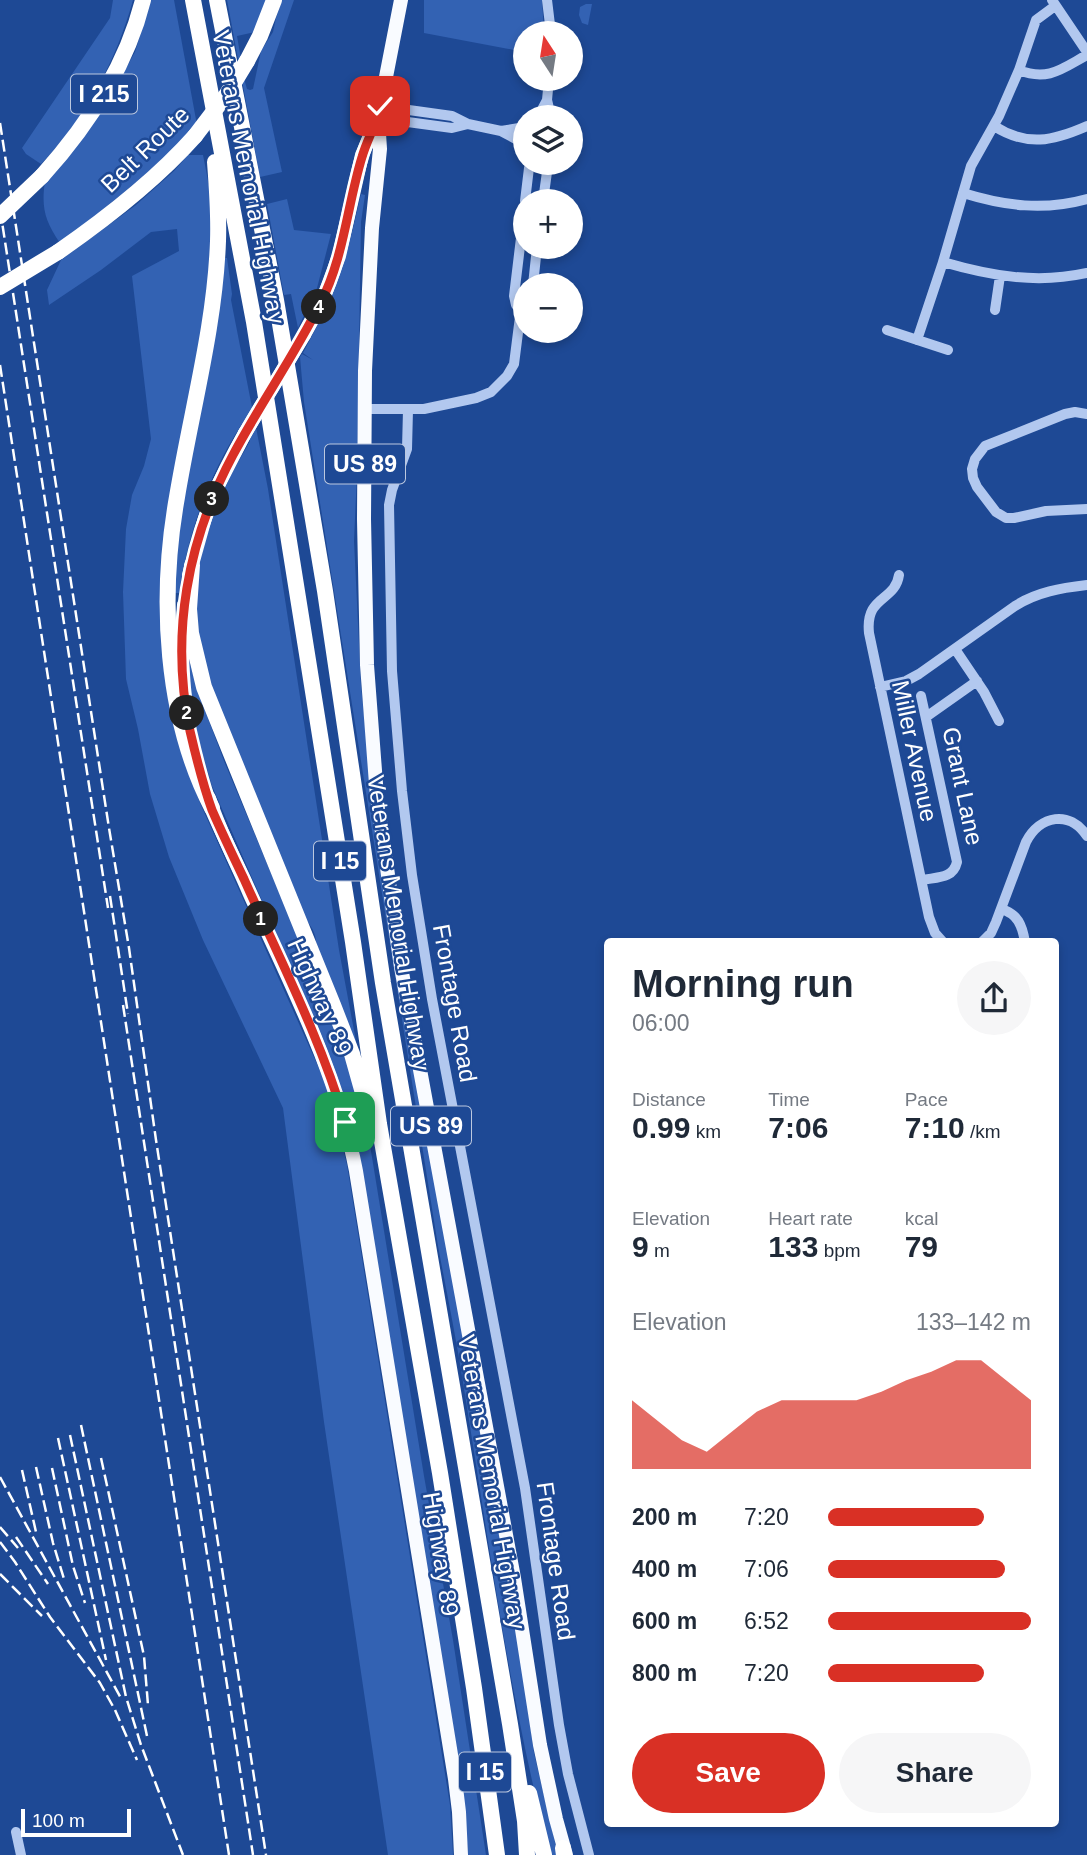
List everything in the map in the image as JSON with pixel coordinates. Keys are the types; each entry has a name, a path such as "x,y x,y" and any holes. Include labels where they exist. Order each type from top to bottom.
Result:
{"highway":[{"name":"I 215","path":"0,216 42,176 75,138 104,93 129,43 142,0"},
{"name":"Veterans Memorial Highway","path":"193,0 254,322 353,942 379,1124 440,1473 474,1688 496,1855"},
{"name":"Veterans Memorial Highway","path":"218,0 276,300 325,591 383,983 510,1724 525,1821 527,1855"},
{"name":"Belt Route","path":"0,287 97,225 149,182 195,136 227,94 247,61 274,0"},
{"path":"200,34 214,148 218,240 208,330 171,536 169,595 171,655 180,718 195,770 212,808"},
{"path":"192,565 189,609 191,633 204,687 352,1054 390,1190"},
{"path":"510,1724 544,1855"}],"main road":[{"name":"Highway 89","path":"401,0 379,112 362,155 339,256 322,302 245,433 214,493 205,518 187,583 183,618 183,684 190,731 212,808 323,1057 348,1135 455,1779 461,1855"},
{"name":"Highway 89","path":"379,112 380,149 370,248 365,410 365,570 367,665 383,850 401,967 514,1578 541,1753 565,1853"}],"street":[{"path":"547,0 550,21"},
{"path":"917,340 971,166 994,126 1020,70 1036,20 1053,3 1087,54 1049,75 1035,75 1020,70"},
{"path":"544,105 548,91"},
{"path":"547,100 548,105"},
{"path":"379,112 452,116 468,124 501,131 513,138"},
{"path":"994,126 1011,136 1031,141 1058,137 1087,126"},
{"path":"501,131 513,129"},
{"path":"963,193 1028,207 1087,199"},
{"path":"943,262 1000,276 1046,278 1087,272"},
{"path":"995,310 1000,276"},
{"path":"887,330 947,350"},
{"path":"365,410 408,410 484,396 497,388 507,376 514,364 517,343"},
{"name":"Frontage Road","path":"408,410 407,449 389,505 392,671 404,812 432,999 527,1500 559,1725 568,1774 589,1855"},
{"path":"1087,414 1065,414 985,446 975,459 972,474 975,483 996,512 1006,518 1046,511 1087,509"},
{"name":"Miller Avenue","path":"899,575 897,585 874,605 869,616 869,633 931,923 939,938"},
{"path":"880,687 913,678 1029,598 1055,589 1087,585"},
{"path":"955,649 986,695 999,721"},
{"name":"Grant Lane","path":"926,717 977,681"},
{"name":"Grant Lane","path":"921,696 957,862 949,874 922,880"},
{"path":"986,938 991,933 1001,909 1026,842 1038,826 1048,820 1060,819 1077,825 1087,836"},
{"path":"1001,909 1018,919 1025,938"},
{"path":"16,1832 21,1855"}],"shaded area":[{"path":"113,0 133,0 118,45 98,88 72,128 41,164 22,148 110,18"},
{"path":"151,0 174,0 197,125 148,172 60,243 45,214 45,181 116,86 135,52"},
{"path":"227,0 267,0 255,32 237,36 245,82 250,90 253,89 261,51 273,32 282,0 294,0 264,88 282,172 260,177"},
{"path":"424,0 542,0 543,21 513,21 513,50 424,33"},
{"path":"592,4 588,25 581,21 580,7"},
{"path":"188,155 203,155 213,206 204,323 168,516 187,767 200,803 326,1084 336,1117 347,1165 450,1805 453,1855 388,1855 324,1422 283,1108 203,940 169,857 150,794 126,679 123,592 126,529 132,495 151,439 132,276 179,251 177,229 151,232 49,305 47,290 61,260 136,205"},
{"path":"361,194 365,195 361,222 354,541 361,686 379,863 424,1120 505,1542 534,1753 558,1855 550,1855 500,1617 438,1246 304,402 300,357 302,354 313,360 303,353 336,284"},
{"path":"287,199 294,230 331,234 317,288 298,328 291,294 284,295 267,204"},
{"path":"223,258 227,258 231,300 268,489 339,950 358,1052 316,946 314,934 304,917 201,662 195,598 200,559 216,506 250,441 242,424 210,484 194,526 179,593 174,593 176,546"},
{"path":"186,651 224,761 328,1009 361,1101 453,1640 486,1855 468,1855 463,1788 358,1146 344,1095 314,1020 212,786 194,724"}],"railway":[{"path":"0,123 129,948 266,1855"},
{"path":"0,209 108,908"},
{"path":"0,365 229,1855"},
{"path":"110,896 128,1014"},
{"path":"123,1005 253,1855"},
{"path":"81,1425 147,1736"},
{"path":"70,1435 126,1697 141,1745 183,1855"},
{"path":"58,1438 106,1660"},
{"path":"101,1458 144,1656 148,1705"},
{"path":"36,1467 65,1582"},
{"path":"52,1468 73,1566 85,1603"},
{"path":"22,1470 36,1532"},
{"path":"0,1477 122,1700"},
{"path":"0,1527 18,1548"},
{"path":"16,1537 48,1584"},
{"path":"0,1542 50,1617 100,1683 137,1760"},
{"path":"0,1574 42,1616"}],"route":[{"path":"345,1122 323,1057 212,808 187,716 181,632 187,583 209,506 245,433 322,302 339,256 362,155 378,118 380,106"}]}
